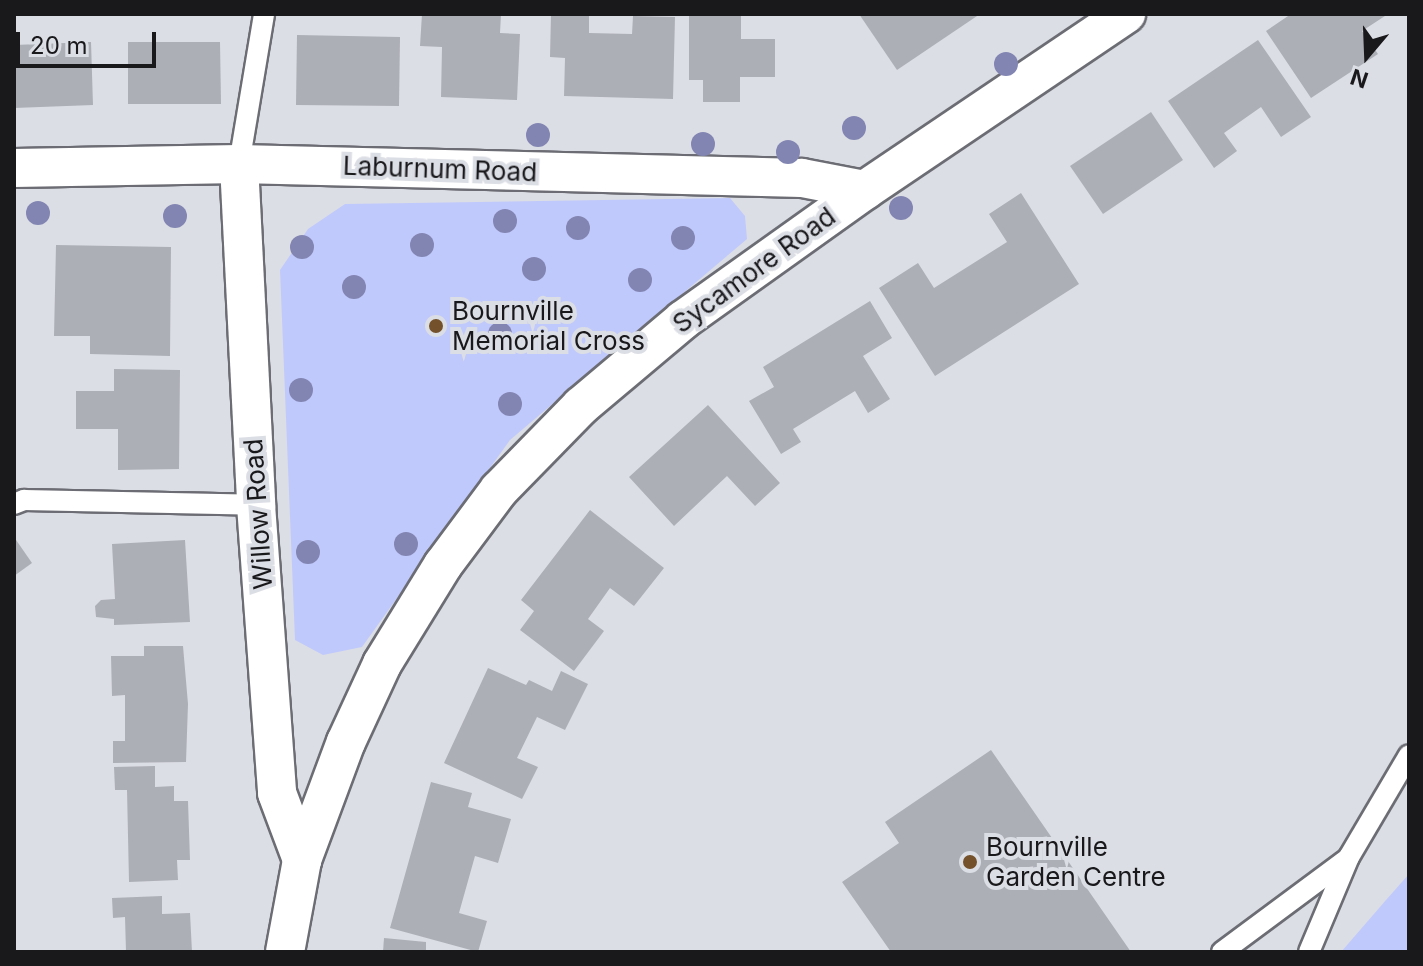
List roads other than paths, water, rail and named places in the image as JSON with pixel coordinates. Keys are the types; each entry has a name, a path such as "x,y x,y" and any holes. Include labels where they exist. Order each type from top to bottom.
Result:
{"street":[{"name":"Sycamore Road","path":"302,860 346,742 382,664 443,565 499,490 581,406 683,320 865,190 1126,14"},
{"name":"Laburnum Road","path":"14,168 239,164 802,178 865,190"},
{"name":"Willow Road","path":"239,164 256,505 277,793 302,860"},
{"path":"285,952 302,860"}],"lane":[{"path":"239,164 264,14"},
{"path":"14,504 24,500 256,505"},
{"path":"1309,952 1349,857 1409,755"},
{"path":"1222,952 1349,857"}],"place":[{"name":"Bournville Memorial Cross","path":"436,326"},
{"name":"Bournville Garden Centre","path":"970,862"}]}
